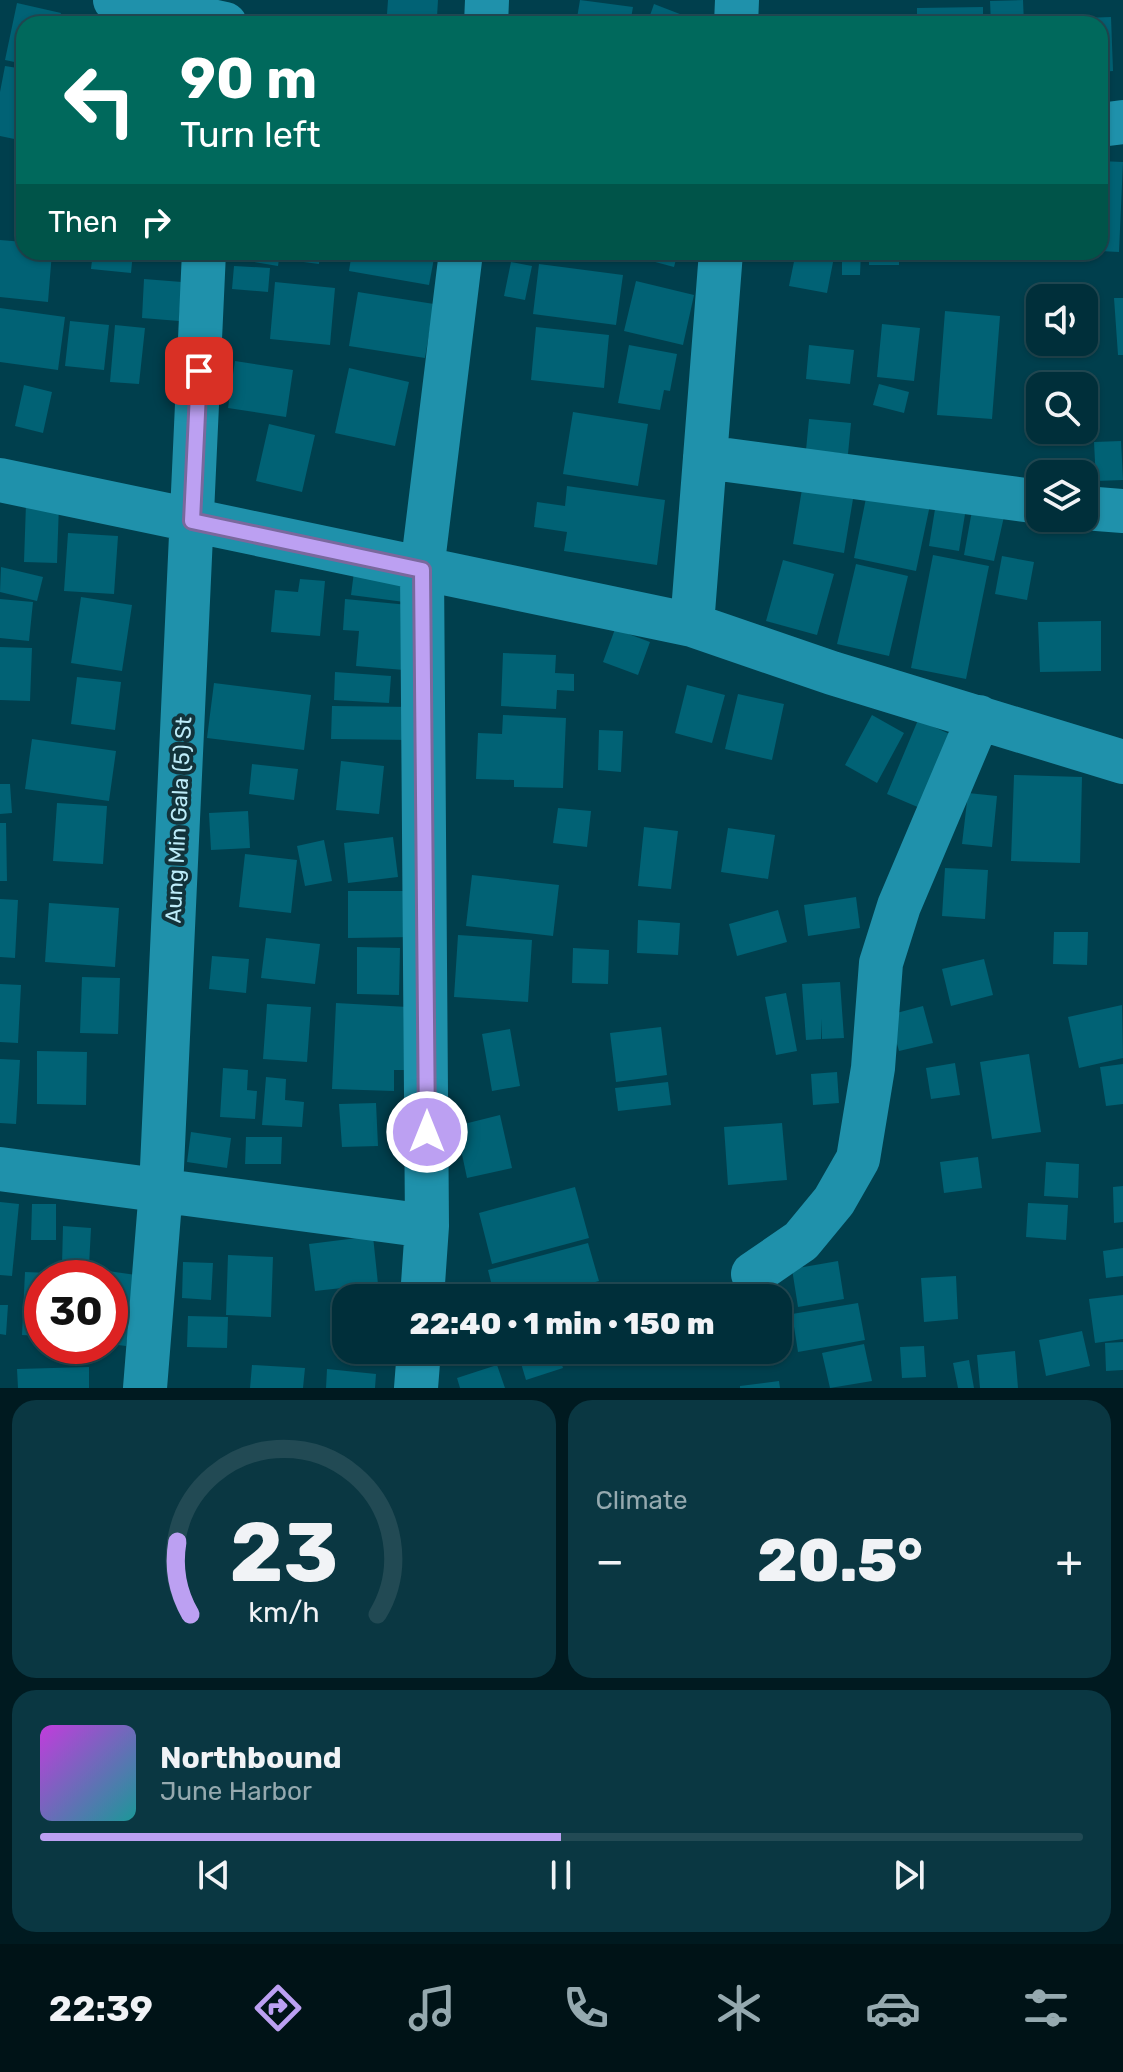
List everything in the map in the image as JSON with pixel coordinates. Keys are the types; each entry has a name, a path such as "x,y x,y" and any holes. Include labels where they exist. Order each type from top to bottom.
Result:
{"street":[{"path":"115,0 206,16"},
{"name":"Aung Min Gala (5) St","path":"145,1388 161,1189 204,260"},
{"path":"423,1284 427,1226 422,570 460,260"},
{"path":"692,625 720,260"},
{"path":"705,457 1026,500"},
{"path":"0,480 692,625 832,673 1123,762"},
{"path":"1098,509 1123,511"},
{"path":"753,1274 801,1241 834,1201 858,1159 873,1068 881,963 899,906 979,717"},
{"path":"0,1169 427,1226"},
{"path":"416,1388 418,1364"}],"building":[{"path":"388,0 438,0 437,16 387,14"},
{"path":"580,0 633,7 631,16 577,16"},
{"path":"1023,0 1024,16 991,16 990,1"},
{"path":"17,3 61,13 60,16 16,16 16,62 5,60"},
{"path":"654,4 685,16 650,16"},
{"path":"983,7 983,16 917,16 917,8"},
{"path":"1108,17 1111,17 1113,71 1108,71"},
{"path":"5,66 16,68 16,139 0,136 0,92"},
{"path":"1108,161 1123,162 1119,252 1108,251"},
{"path":"0,240 16,241 16,260 51,260 48,302 0,297"},
{"path":"92,260 132,260 131,273 91,269"},
{"path":"242,260 279,260 278,266"},
{"path":"288,260 319,260 319,264"},
{"path":"351,260 434,260 429,285 349,271"},
{"path":"648,260 676,260 674,267"},
{"path":"794,260 833,260 827,293 789,286"},
{"path":"842,260 861,260 860,275 842,275"},
{"path":"869,260 899,260 899,265 869,265"},
{"path":"511,262 532,266 525,300 504,296"},
{"path":"539,264 623,275 616,325 533,314"},
{"path":"234,266 270,268 268,292 232,289"},
{"path":"144,279 182,282 179,321 142,318"},
{"path":"636,281 694,295 683,345 624,331"},
{"path":"275,282 335,288 330,345 270,339"},
{"path":"358,292 434,304 425,358 349,346"},
{"path":"1114,298 1123,298 1123,355 1118,355"},
{"path":"0,308 65,317 58,370 0,362"},
{"path":"945,311 1000,316 992,419 937,415"},
{"path":"70,321 109,325 104,370 65,366"},
{"path":"882,324 920,328 914,381 877,377"},
{"path":"115,325 145,328 139,384 110,382"},
{"path":"536,327 609,335 604,388 531,380"},
{"path":"629,345 677,354 670,391 664,390 660,410 618,403"},
{"path":"809,345 854,350 850,384 806,379"},
{"path":"235,361 293,370 286,417 228,408"},
{"path":"349,368 409,382 395,446 335,433"},
{"path":"879,384 909,392 904,413 873,405"},
{"path":"24,385 52,392 43,433 15,426"},
{"path":"573,412 648,424 638,486 563,474"},
{"path":"809,419 851,423 848,454 806,450"},
{"path":"269,424 315,435 302,492 256,481"},
{"path":"1121,441 1123,480 1098,481 1094,444"},
{"path":"567,486 665,500 657,565 564,551 567,532 534,527 537,502 565,506"},
{"path":"802,489 853,499 844,553 793,544"},
{"path":"867,493 930,505 916,571 854,558"},
{"path":"26,503 59,504 57,563 24,562"},
{"path":"936,503 966,508 959,551 929,546"},
{"path":"973,505 1005,512 994,561 964,555"},
{"path":"68,533 118,536 114,594 64,591"},
{"path":"933,555 989,566 966,679 911,668"},
{"path":"1002,556 1034,562 1027,600 995,594"},
{"path":"783,560 834,574 817,635 766,621"},
{"path":"355,564 416,572 412,603 351,595"},
{"path":"856,564 908,576 889,656 837,644"},
{"path":"1,567 43,577 37,601 0,592"},
{"path":"300,579 325,581 320,636 271,632 275,590 298,592"},
{"path":"81,597 132,605 122,671 71,663"},
{"path":"0,599 33,602 29,641 0,638"},
{"path":"345,599 409,605 404,670 356,666 359,631 343,630"},
{"path":"1101,621 1101,671 1040,672 1038,622"},
{"path":"615,629 650,642 638,675 603,662"},
{"path":"0,647 32,648 30,701 0,700"},
{"path":"503,653 556,655 555,673 574,674 574,691 557,690 556,709 501,706"},
{"path":"335,672 391,676 389,703 334,700"},
{"path":"77,677 121,682 115,730 71,724"},
{"path":"214,683 311,695 304,750 207,738"},
{"path":"687,685 725,695 712,743 675,733"},
{"path":"738,694 784,704 772,760 725,749"},
{"path":"332,706 413,707 412,740 331,739"},
{"path":"503,715 566,718 563,788 514,787 514,780 476,779 478,733 502,734"},
{"path":"872,715 904,733 877,783 845,765"},
{"path":"918,720 952,735 920,808 887,794"},
{"path":"599,730 623,731 621,772 598,770"},
{"path":"32,739 116,751 109,801 25,789"},
{"path":"341,761 384,766 379,814 336,810"},
{"path":"252,764 298,769 294,800 249,794"},
{"path":"1014,775 1082,777 1080,863 1011,861"},
{"path":"0,784 10,784 12,813 0,814"},
{"path":"968,793 997,796 992,847 962,844"},
{"path":"57,803 107,806 103,864 53,861"},
{"path":"558,808 591,811 587,847 553,843"},
{"path":"248,811 250,848 211,850 209,813"},
{"path":"0,823 6,823 7,881 0,881"},
{"path":"644,827 678,831 671,889 638,886"},
{"path":"728,828 775,835 768,879 721,872"},
{"path":"393,837 398,877 348,883 344,843"},
{"path":"324,840 332,881 305,886 297,846"},
{"path":"245,854 297,860 291,913 239,907"},
{"path":"945,868 988,870 985,919 942,916"},
{"path":"472,875 559,885 553,936 466,926"},
{"path":"348,891 414,891 415,937 348,938"},
{"path":"856,897 860,928 808,936 804,905"},
{"path":"0,899 18,900 15,958 0,957"},
{"path":"49,903 119,908 115,967 45,962"},
{"path":"778,910 787,942 737,956 729,924"},
{"path":"638,920 680,923 678,955 637,953"},
{"path":"1054,932 1088,932 1087,965 1053,964"},
{"path":"458,935 532,940 528,1002 454,997"},
{"path":"266,938 320,944 315,984 261,978"},
{"path":"357,947 400,948 399,995 357,994"},
{"path":"573,948 609,950 608,984 572,983"},
{"path":"212,956 249,959 246,993 209,989"},
{"path":"984,959 993,995 951,1006 942,969"},
{"path":"82,977 120,978 118,1034 80,1033"},
{"path":"840,982 844,1038 822,1039 821,1019 821,1039 806,1040 802,984"},
{"path":"0,984 21,985 18,1043 0,1042"},
{"path":"786,993 797,1051 776,1055 765,997"},
{"path":"336,1003 408,1007 405,1070 394,1070 394,1091 332,1089"},
{"path":"267,1004 311,1007 307,1062 263,1059"},
{"path":"1122,1005 1123,1058 1079,1068 1068,1017"},
{"path":"923,1006 933,1043 899,1051 889,1015"},
{"path":"661,1027 667,1075 616,1082 610,1033"},
{"path":"510,1029 520,1086 492,1091 482,1034"},
{"path":"37,1051 87,1052 86,1105 37,1104"},
{"path":"1029,1054 1041,1132 992,1139 980,1062"},
{"path":"0,1059 20,1060 16,1124 0,1123"},
{"path":"955,1063 960,1095 931,1099 926,1068"},
{"path":"1123,1064 1123,1104 1106,1106 1100,1067"},
{"path":"223,1068 248,1070 247,1090 257,1091 255,1119 220,1117"},
{"path":"837,1072 839,1103 813,1105 811,1074"},
{"path":"266,1077 286,1079 285,1100 304,1102 302,1127 262,1125"},
{"path":"668,1082 671,1105 618,1111 615,1088"},
{"path":"376,1103 378,1146 342,1147 339,1104"},
{"path":"500,1115 512,1168 467,1178 456,1126"},
{"path":"782,1123 787,1180 728,1185 724,1127"},
{"path":"191,1132 231,1138 227,1168 187,1162"},
{"path":"246,1137 282,1137 281,1164 245,1164"},
{"path":"978,1157 982,1188 944,1193 940,1162"},
{"path":"1046,1162 1079,1164 1078,1198 1044,1196"},
{"path":"1123,1186 1123,1222 1114,1223 1113,1187"},
{"path":"575,1187 589,1238 492,1264 479,1213"},
{"path":"0,1202 19,1204 12,1276 0,1275"},
{"path":"1028,1203 1068,1205 1066,1240 1026,1237"},
{"path":"32,1204 56,1204 56,1240 31,1240"},
{"path":"63,1226 91,1228 89,1260 62,1260"},
{"path":"373,1236 378,1284 332,1284 332,1289 315,1291 309,1244"},
{"path":"588,1243 599,1281 588,1284 492,1284 488,1270"},
{"path":"1123,1248 1123,1276 1106,1278 1103,1251"},
{"path":"228,1255 273,1257 271,1317 226,1315"},
{"path":"838,1261 844,1299 798,1307 792,1269"},
{"path":"183,1262 213,1263 211,1300 182,1298"},
{"path":"128,1274 136,1275 128,1332"},
{"path":"956,1276 958,1319 924,1322 921,1278"},
{"path":"24,1293 24,1335 22,1335"},
{"path":"1123,1295 1123,1339 1095,1343 1089,1299"},
{"path":"858,1303 865,1340 798,1352 792,1314"},
{"path":"0,1305 8,1305 6,1335 0,1334"},
{"path":"188,1316 228,1317 227,1348 187,1347"},
{"path":"1082,1331 1090,1366 1046,1376 1039,1340"},
{"path":"1123,1342 1123,1370 1106,1371 1105,1343"},
{"path":"864,1344 872,1381 830,1388 822,1353"},
{"path":"924,1346 926,1377 902,1378 900,1347"},
{"path":"1015,1351 1018,1388 980,1388 977,1355"},
{"path":"969,1360 974,1388 958,1388 953,1363"},
{"path":"521,1364 562,1364 563,1368 526,1380"},
{"path":"252,1365 305,1368 303,1388 250,1388"},
{"path":"497,1365 505,1388 460,1388 457,1378"},
{"path":"89,1367 89,1388 18,1388 17,1369"},
{"path":"327,1369 376,1374 375,1388 326,1388"},
{"path":"779,1381 780,1388 740,1388 740,1386"}],"route":[{"path":"199,371 192,521 422,570 427,1132"}]}
